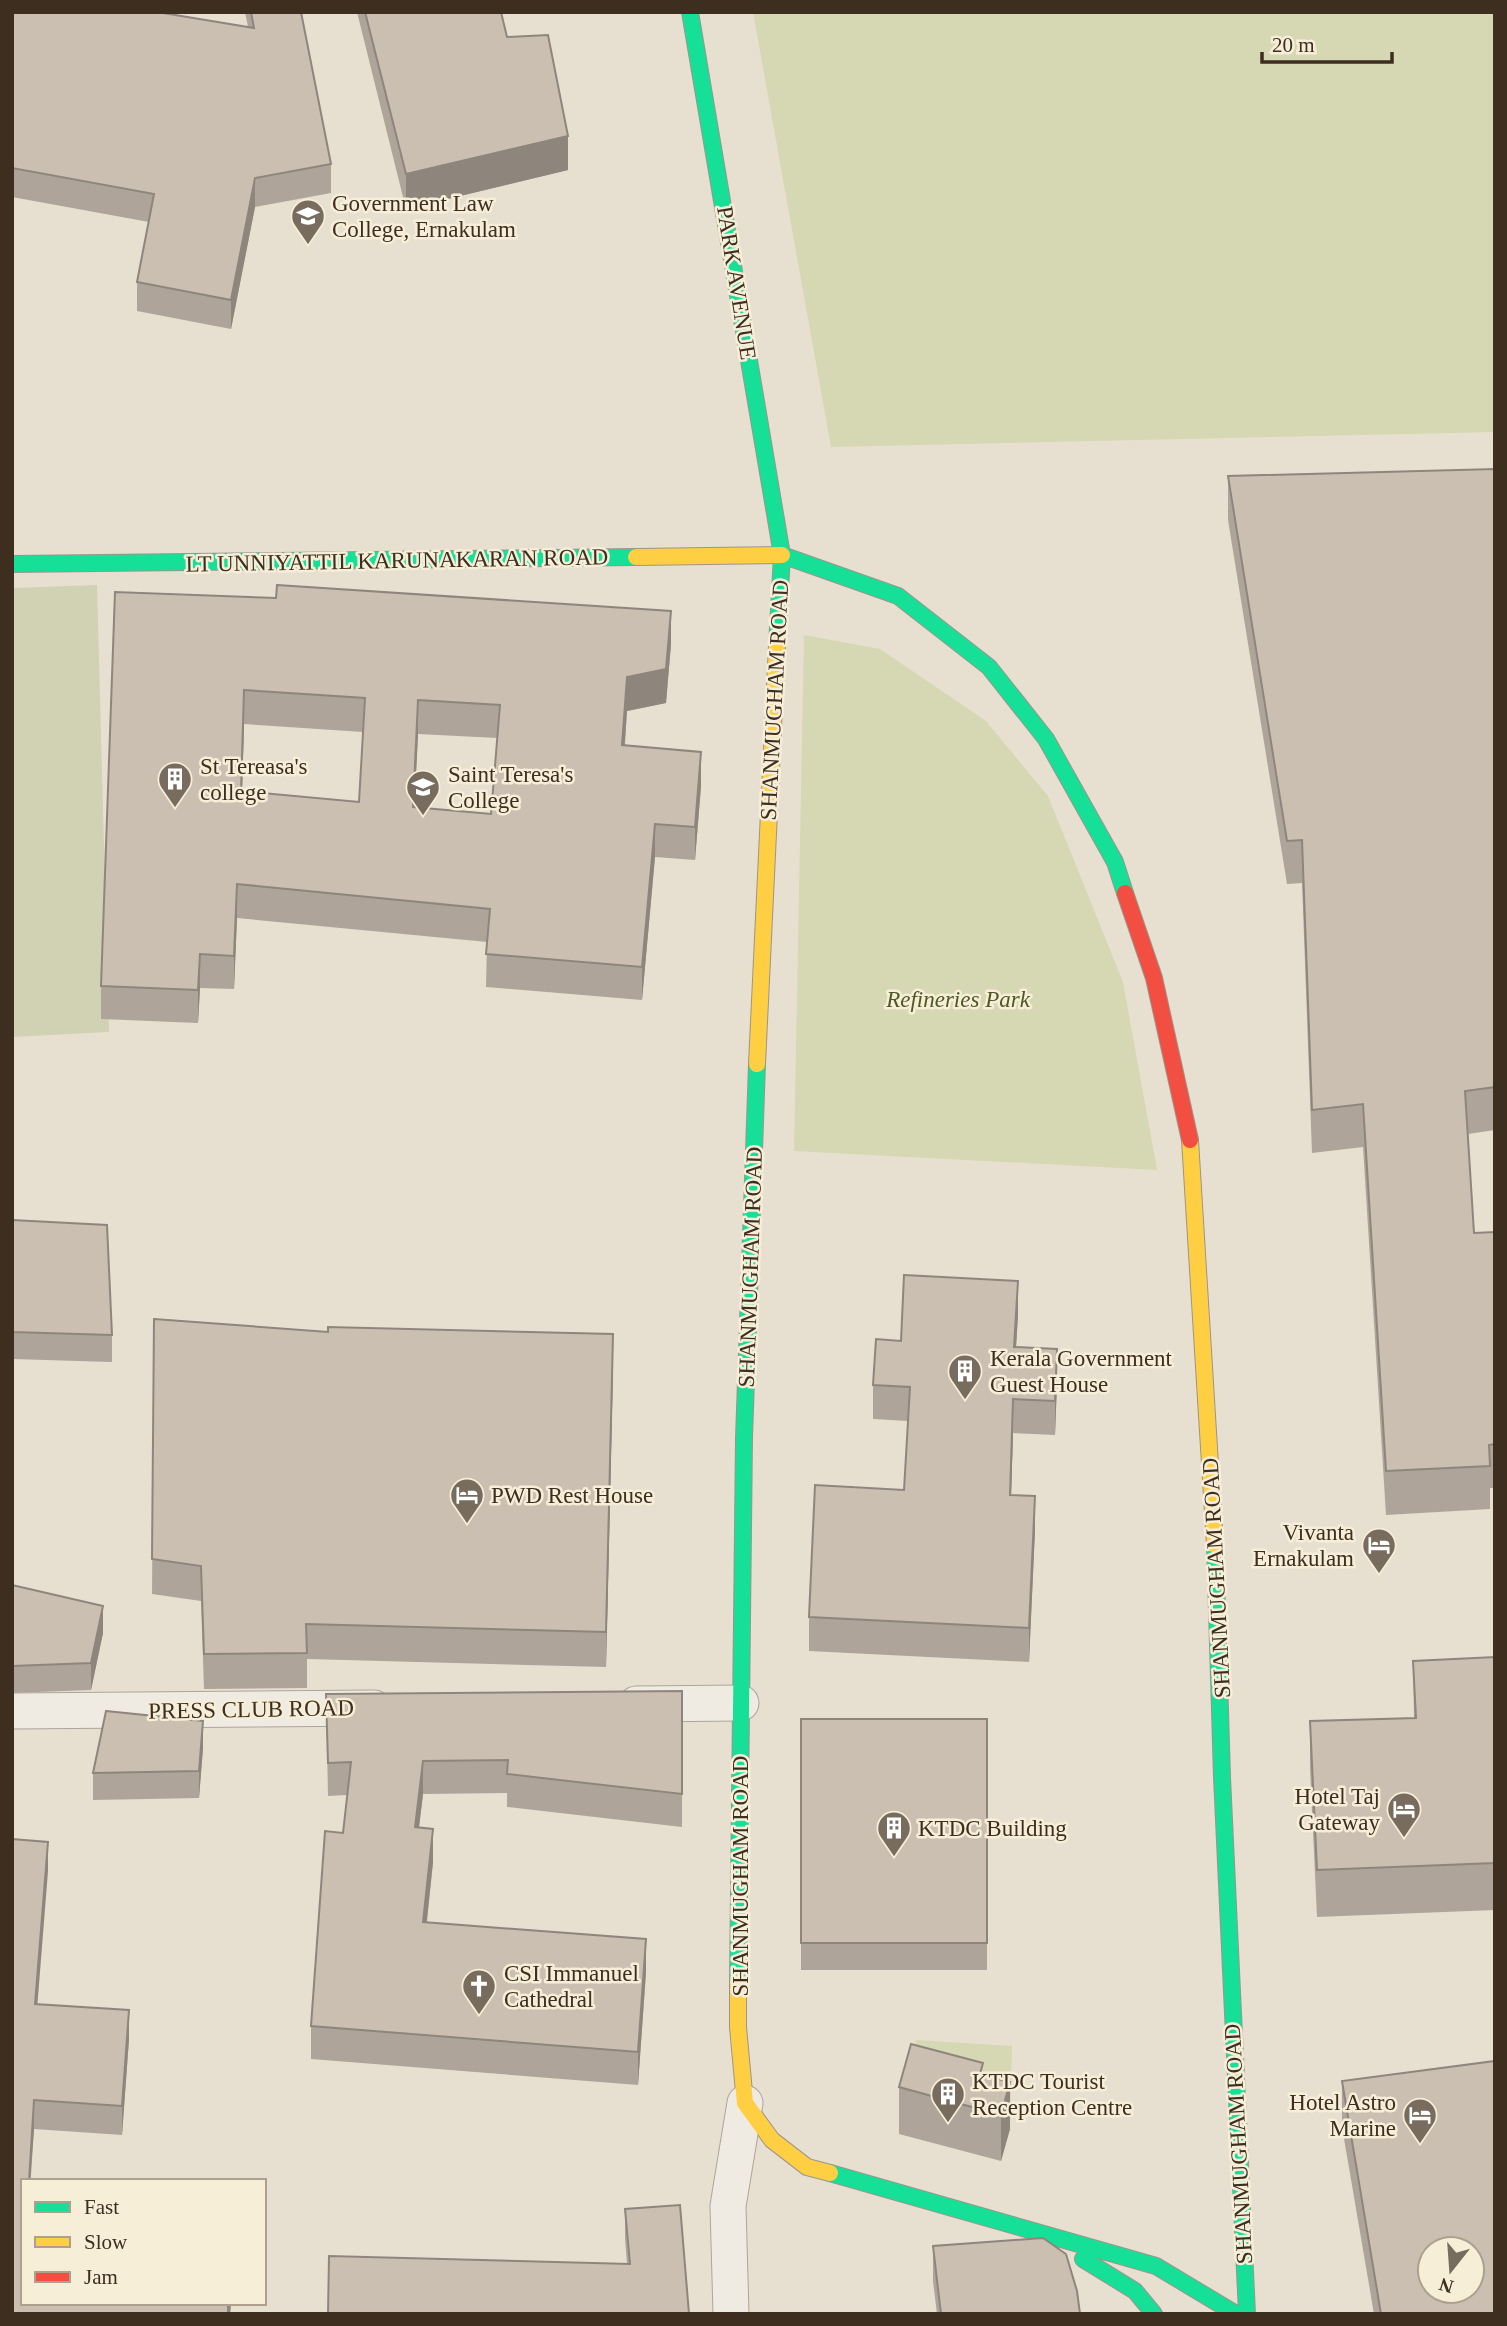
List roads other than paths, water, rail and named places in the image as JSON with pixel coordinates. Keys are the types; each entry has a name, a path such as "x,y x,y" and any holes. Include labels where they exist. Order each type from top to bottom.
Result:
{"main road":[{"name":"PARK AVENUE","path":"690,12 782,555"},
{"name":"LT UNNIYATTIL KARUNAKARAN ROAD","path":"12,564 782,555"},
{"name":"SHANMUGHAM ROAD","path":"745,2103 738,2027 744,1438 774,666 782,555 898,596 989,667 1046,739 1115,862 1154,978 1190,1141 1215,1532 1223,1805 1247,2314"},
{"path":"745,2103 772,2140 807,2168 1048,2238 1156,2266 1236,2314"},
{"path":"1048,2238 1135,2291 1154,2314"}],"street":[{"path":"604,1705 741,1703"},
{"name":"PRESS CLUB ROAD","path":"12,1711 413,1707"},
{"path":"731,2314 728,2206 745,2103"}],"place":[{"name":"Government Law College, Ernakulam","path":"308,246"},
{"name":"St Tereasa's college","path":"175,809"},
{"name":"Saint Teresa's College","path":"423,817"},
{"name":"Kerala Government Guest House","path":"965,1401"},
{"name":"PWD Rest House","path":"467,1525"},
{"name":"Vivanta Ernakulam","path":"1379,1575"},
{"name":"Hotel Taj Gateway","path":"1404,1839"},
{"name":"KTDC Building","path":"894,1858"},
{"name":"CSI Immanuel Cathedral","path":"479,2016"},
{"name":"KTDC Tourist Reception Centre","path":"948,2124"},
{"name":"Hotel Astro Marine","path":"1420,2145"}],"park label":[{"name":"Refineries Park","path":"958,999"}]}
